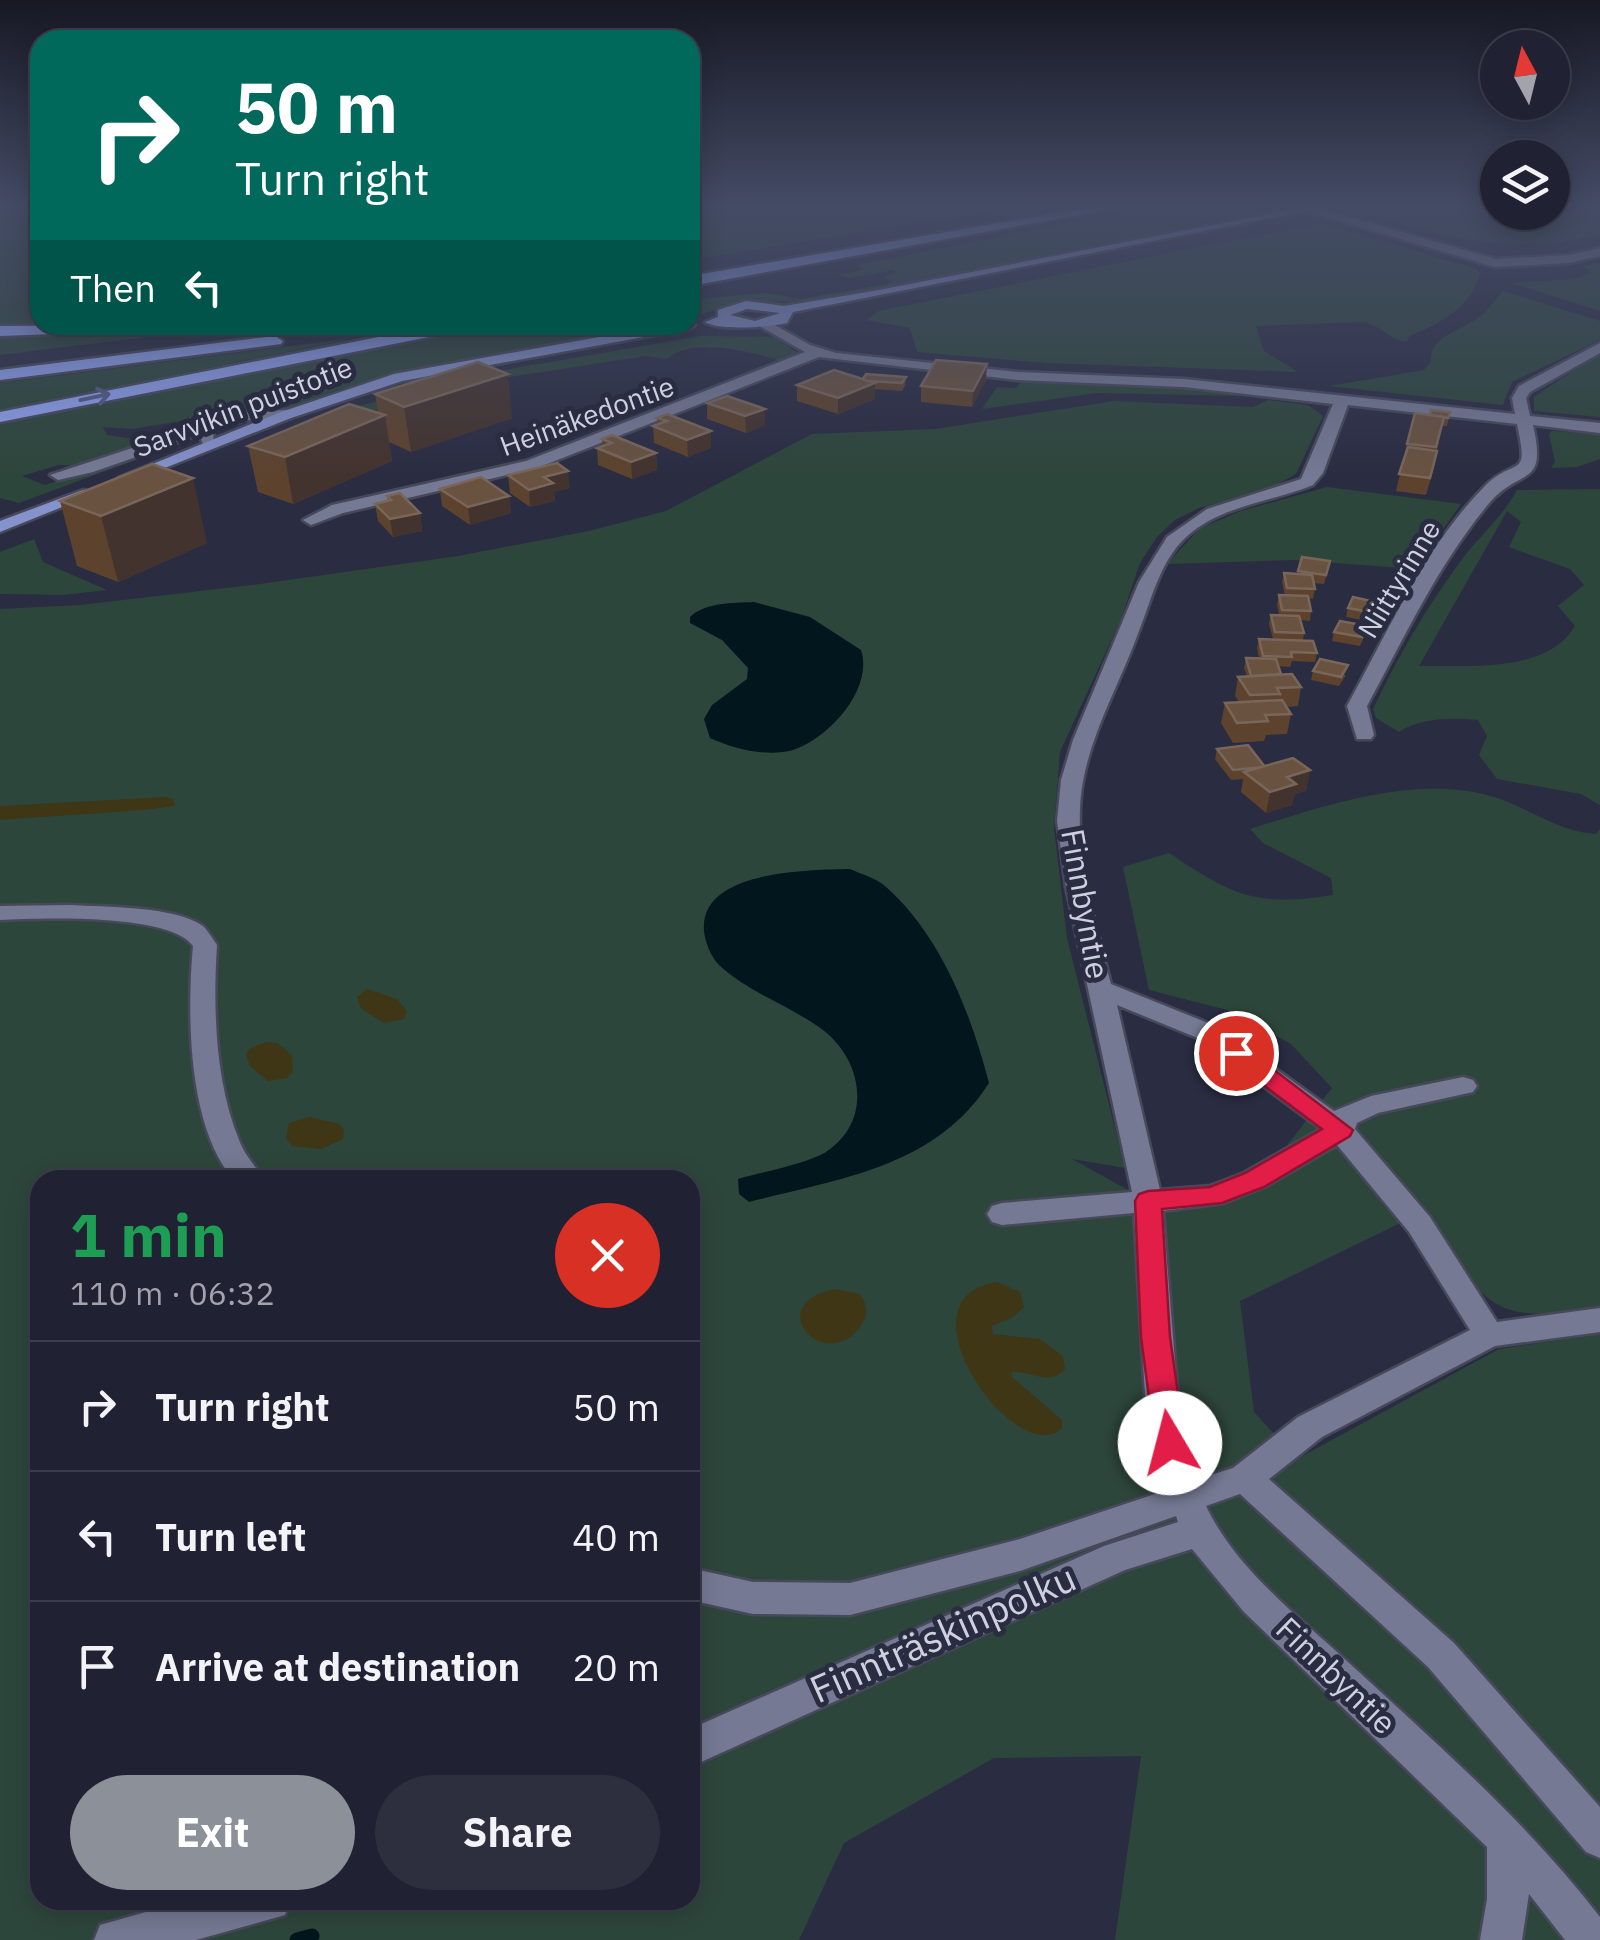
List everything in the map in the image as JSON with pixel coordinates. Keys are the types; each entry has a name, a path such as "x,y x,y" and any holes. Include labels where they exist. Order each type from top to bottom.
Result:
{"highway":[{"path":"0,332 30,331"},
{"path":"0,363 228,335"},
{"path":"0,375 310,335"},
{"path":"0,417 414,335"}],"main road":[{"path":"784,310 787,313 782,320 766,324 726,320 723,312 735,306 768,305 784,310 861,297"},
{"name":"Sarvvikin puistotie","path":"700,324 726,320"},
{"name":"Sarvvikin puistotie","path":"286,415 399,377 633,335"},
{"name":"Sarvvikin puistotie","path":"0,527 208,436"}],"street":[{"path":"766,324 816,353 1018,376 1197,385 1462,421 1600,428"},
{"path":"1526,422 1519,398 1524,390 1600,347"},
{"name":"Heinäkedontie","path":"311,520 338,509 531,465 816,353"},
{"name":"Finnbyntie","path":"1341,402 1315,474 1306,482 1195,522 1173,541 1150,576 1139,612 1079,752 1068,802 1082,913 1134,1115 1148,1201 1156,1337 1170,1443 1193,1515 1252,1596 1507,1838 1591,1940"},
{"path":"58,475 208,436 244,416 286,415"},
{"name":"Niittyrinne","path":"1364,735 1357,706 1446,546 1492,488 1528,468 1532,456 1526,422"},
{"path":"0,913 62,912 164,922 194,931 204,945 204,1062 239,1170"},
{"path":"1099,988 1209,1033 1341,1130 1393,1189 1442,1258 1489,1335"},
{"path":"1002,1214 1213,1196 1254,1180 1341,1130 1344,1118 1371,1105 1463,1086"},
{"path":"700,1586 754,1598 850,1600 1020,1554 1193,1515 1310,1427 1489,1335 1600,1320"},
{"path":"1245,1478 1440,1655 1600,1838"},
{"name":"Finnträskinpolku","path":"700,1744 1117,1556 1193,1515"},
{"path":"1502,1940 1508,1899 1507,1838"},
{"path":"115,1940 231,1910"}],"green space":[{"path":"0,297 30,297 30,325 0,326"},
{"path":"835,297 811,301 734,302 700,315 700,299"},
{"path":"951,297 1470,297 1454,312 1410,336 1407,342 1364,322 1256,326 1264,351 1298,372 1047,363 917,352 910,328 867,320 878,311"},
{"path":"1498,297 1521,297 1600,321 1600,340 1512,382 1503,405 1329,386 1424,370 1441,340 1481,316"},
{"path":"1554,297 1600,297 1600,311"},
{"path":"30,335 163,335 0,355 0,336"},
{"path":"431,335 608,335 435,365 340,389 285,409 236,410 185,431 200,418 132,429 103,427 107,435 155,442 82,466 59,465 22,476 45,485 195,438 19,503 0,498 0,422"},
{"path":"701,336 775,337 799,354 783,362 723,348 691,348 667,359 646,356 503,378 368,412 352,408 469,376"},
{"path":"355,338 0,411 0,383"},
{"path":"1600,353 1600,417 1534,411 1534,397"},
{"path":"1021,382 1167,387 1243,396 1097,393 982,409 997,387 1016,388"},
{"path":"1269,400 1308,405 1323,416 1296,474 1273,487 1199,508 1175,520 1157,537 1140,563 1121,619 1060,752 1054,828 1067,938 1125,1168 1072,1159 1148,1201 1150,1211 1277,1158 1332,1088 1291,1044 1227,1010 1149,990 1123,867 1169,853 1246,895 1284,900 1333,895 1331,878 1263,843 1250,829 1339,802 1402,791 1464,791 1494,797 1569,829 1596,834 1600,829 1600,1307 1532,1314 1490,1300 1460,1266 1425,1211 1240,1301 1254,1412 1297,1459 1499,1349 1600,1334 1600,1940 1115,1940 1141,1756 994,1758 844,1843 799,1940 0,1940 0,609 80,605 458,556 589,531 666,511 812,434 935,429 1114,401 1253,407"},
{"path":"1549,434 1600,434 1600,459 1577,467 1551,468 1555,462"},
{"path":"1327,487 1461,504 1415,569 1296,560 1167,564 1200,528 1241,511"},
{"path":"1600,489 1600,805 1581,794 1497,779 1479,755 1487,736 1478,720 1427,721 1399,732 1376,718 1373,709 1435,597 1517,490","holes":["1507,511 1521,522 1509,547 1570,569 1584,585 1558,606 1575,626 1546,652 1526,659 1482,666 1419,666"]},
{"path":"34,539 43,562 107,590 63,595 0,594 0,552"}],"sand":[{"path":"167,797 175,805 0,820 0,806"},
{"path":"367,989 397,999 407,1011 404,1019 384,1023 361,1009 357,997"},
{"path":"266,1042 277,1043 292,1055 293,1072 287,1078 268,1081 250,1066 246,1055 249,1049"},
{"path":"310,1117 339,1124 344,1130 343,1139 321,1149 292,1146 286,1138 289,1123"},
{"path":"997,1282 1020,1292 1024,1307 992,1326 993,1334 1040,1339 1063,1356 1065,1369 1053,1377 1020,1372 1011,1376 1062,1420 1062,1428 1042,1435 1018,1426 994,1405 973,1377 960,1346 957,1317 968,1294"},
{"path":"835,1289 860,1294 865,1304 864,1320 844,1341 816,1340 801,1320 802,1308 813,1297"}],"water":[{"path":"754,602 810,617 861,650 861,681 845,711 820,735 793,750 761,752 729,746 710,738 704,719 712,705 747,679 748,668 722,640 690,623 690,617 712,606"},
{"path":"850,869 885,886 905,906 938,952 963,1003 989,1083 942,1134 913,1152 850,1176 749,1202 739,1194 738,1179 826,1152 851,1124 857,1091 847,1058 823,1030 743,984 716,962 704,931 707,911 719,896 760,878"}],"building":[{"path":"936,360 987,364 973,391 921,386"},
{"path":"478,362 508,374 404,407 375,394"},
{"path":"834,370 875,383 838,398 797,385"},
{"path":"866,374 906,377 902,383 868,381 863,379"},
{"path":"727,396 765,409 745,416 707,403"},
{"path":"349,404 385,415 285,457 248,446"},
{"path":"1431,410 1450,412 1448,418 1430,415"},
{"path":"1415,413 1444,417 1436,447 1407,444"},
{"path":"667,414 711,431 687,440 653,426 667,421 657,418"},
{"path":"612,435 656,453 631,462 597,448 612,443 602,439"},
{"path":"1408,447 1437,451 1430,478 1399,474"},
{"path":"557,463 568,471 544,477 553,483 529,490 508,475"},
{"path":"152,464 193,478 101,516 60,501"},
{"path":"481,477 509,496 468,507 440,489"},
{"path":"400,493 420,513 390,519 375,504"},
{"path":"1302,557 1330,561 1326,575 1298,571"},
{"path":"1284,573 1312,575 1315,589 1287,588"},
{"path":"1279,595 1308,596 1311,611 1282,610"},
{"path":"1353,597 1380,603 1375,613 1348,608"},
{"path":"1271,615 1299,616 1304,633 1275,632"},
{"path":"1340,621 1367,626 1362,637 1334,632"},
{"path":"1259,639 1313,641 1317,653 1263,656"},
{"path":"1246,658 1276,659 1281,674 1251,676"},
{"path":"1320,659 1348,665 1341,677 1313,671"},
{"path":"1292,674 1301,687 1277,688 1280,694 1250,695 1238,677"},
{"path":"1282,700 1291,714 1265,715 1268,721 1237,723 1225,703"},
{"path":"1248,745 1265,767 1233,770 1217,749"},
{"path":"1293,758 1310,770 1287,777 1296,784 1270,792 1244,772"}],"waterway":[{"path":"297,1940 312,1936"}],"route":[{"path":"1170,1443 1156,1337 1148,1201 1213,1196 1254,1180 1341,1130 1236,1053"}]}
